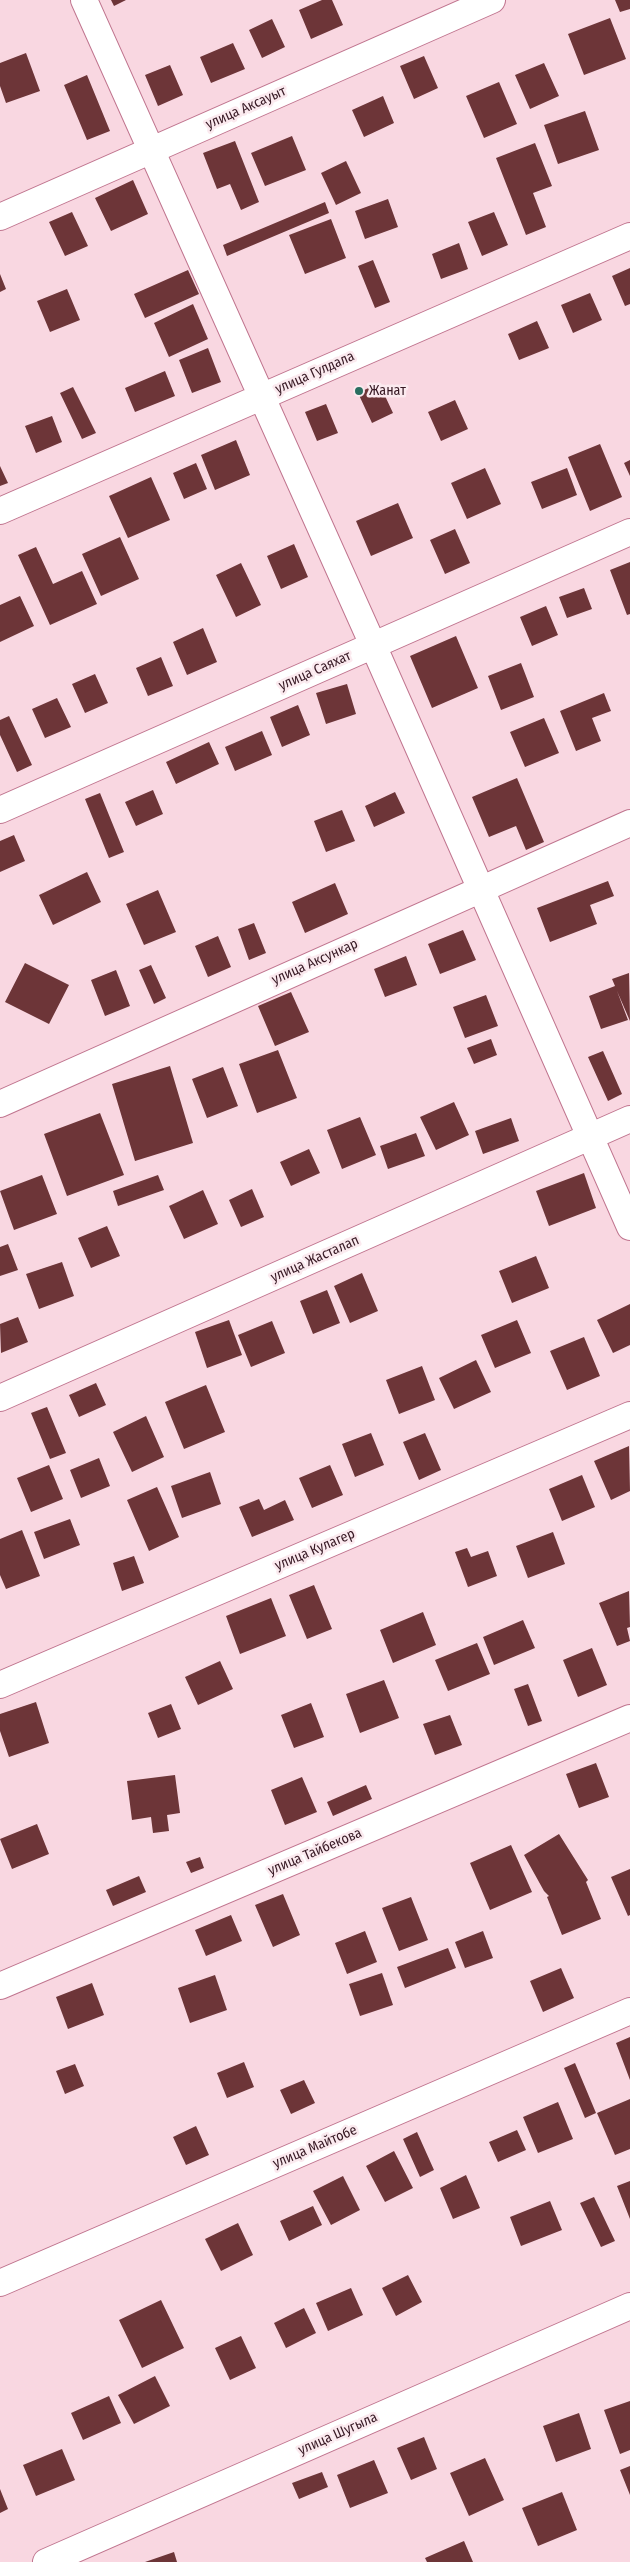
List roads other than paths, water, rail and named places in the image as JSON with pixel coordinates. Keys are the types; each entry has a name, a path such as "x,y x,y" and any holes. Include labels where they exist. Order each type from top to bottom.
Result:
{"street":[{"path":"84,0 373,645 630,1227"},
{"name":"улица Аксауыт","path":"0,217 492,0"},
{"name":"улица Гулдала","path":"0,511 630,236"},
{"name":"улица Саяхат","path":"0,810 630,532"},
{"name":"улица Аксункар","path":"0,1104 479,888 630,823"},
{"name":"улица Жасталап","path":"0,1398 630,1119"},
{"name":"улица Кулагер","path":"0,1685 630,1415"},
{"name":"улица Тайбекова","path":"0,1986 630,1718"},
{"name":"улица Майтобе","path":"0,2283 630,2011"},
{"name":"улица Шугыла","path":"46,2562 630,2306"}],"place":[{"name":"Жанат","path":"359,391"}]}
